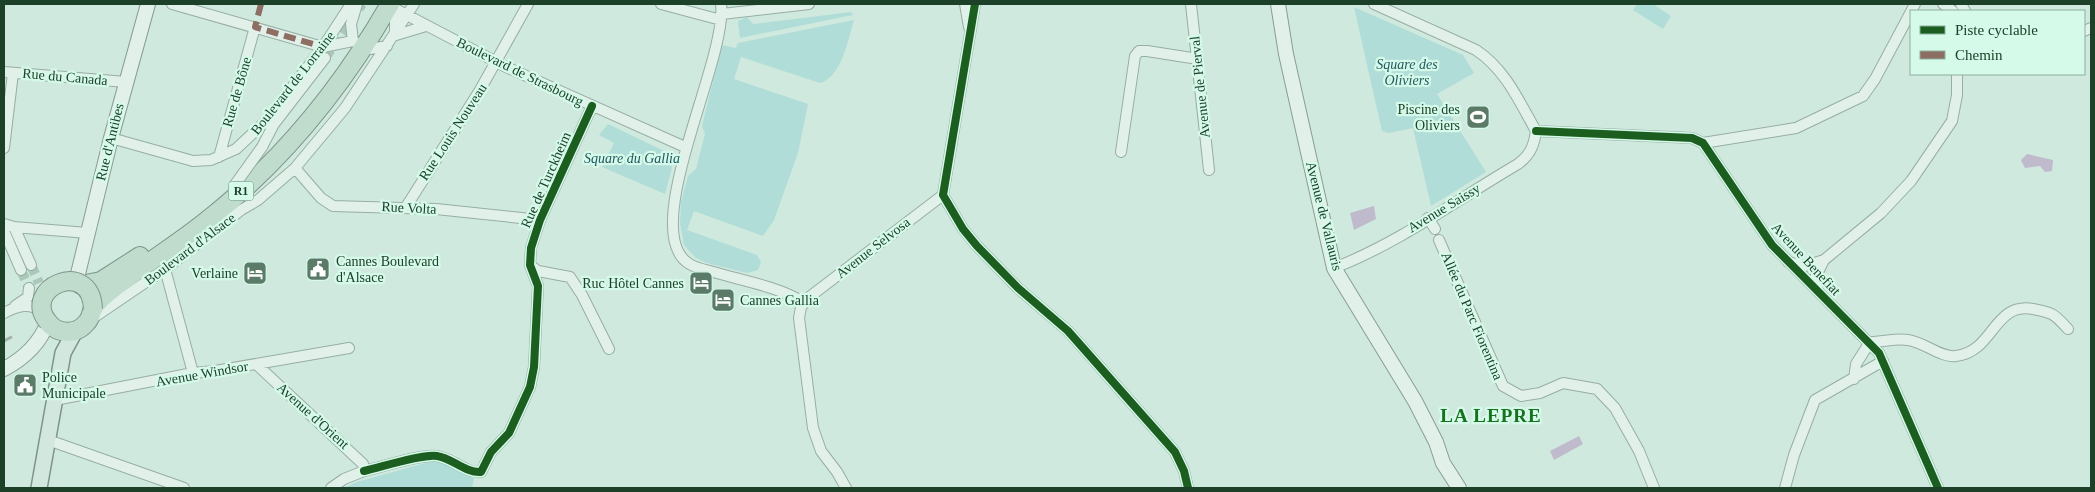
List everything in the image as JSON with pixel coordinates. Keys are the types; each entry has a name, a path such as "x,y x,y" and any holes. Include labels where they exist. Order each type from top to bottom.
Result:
{"highway":[{"name":"R1","path":"85,321 106,294 192,232 239,193 299,132 385,4"},
{"name":"R1","path":"78,279 101,281 161,243 234,186 304,111 358,44"},
{"path":"78,279 90,294 85,321 61,331 45,317 44,296 47,284 78,279"}],"main road":[{"name":"Rue d'Antibes","path":"78,279 111,138 148,4"},
{"name":"Avenue de Vallauris","path":"1278,4 1286,54 1334,268 1415,401 1436,442 1443,463 1459,488"},
{"path":"4,369 19,360 34,345 45,317"},
{"path":"39,488 63,353 85,321"}],"street":[{"path":"172,4 323,46 358,44 376,49 387,46"},
{"name":"Boulevard de Lorraine","path":"111,138 193,161 211,160 240,146 263,132 352,4"},
{"path":"357,4 351,24 358,44"},
{"path":"385,4 395,17 396,35 426,26"},
{"name":"Boulevard de Strasbourg","path":"385,4 496,62 685,147"},
{"name":"Boulevard d'Alsace","path":"85,321 166,269 241,210 258,200 294,168 345,108 396,35 414,4"},
{"name":"Rue Louis Nouveau","path":"406,207 496,62 528,4"},
{"path":"661,4 721,13 770,6 809,4"},
{"path":"965,4 970,38"},
{"path":"975,4 943,195 963,229 977,246 1018,288 1068,331 1175,452 1184,471 1188,488"},
{"name":"Avenue de Pierval","path":"1191,4 1209,170"},
{"path":"1374,4 1476,50 1491,60 1500,69 1536,131 1692,138 1703,143 1796,128 1863,96 1875,80 1910,12"},
{"path":"721,13 703,97 685,147 672,225 677,250 689,264 787,294 803,302 799,318 813,428 821,451 837,472 846,488"},
{"name":"Rue de Bône","path":"219,156 255,27"},
{"path":"1121,152 1135,56 1139,51 1198,59"},
{"path":"234,186 262,147 263,132 274,124 325,58"},
{"name":"Rue du Canada","path":"8,72 126,82"},
{"path":"4,148 8,72"},
{"path":"1787,261 1805,266 1824,260 1880,213 1925,163 1952,121 1957,102 1957,75"},
{"name":"Rue de Turckheim","path":"530,265 531,248 540,220 592,106"},
{"name":"Avenue Saissy","path":"1334,268 1361,257 1525,159 1534,144 1536,131"},
{"name":"Avenue Benefiat","path":"1703,143 1759,227 1787,261 1870,342 1881,357 1938,488"},
{"name":"Rue Volta","path":"294,168 321,198 333,206 406,207 540,220"},
{"name":"Avenue Selvosa","path":"803,302 943,195"},
{"path":"1428,218 1435,230"},
{"path":"26,268 7,227 88,233"},
{"name":"Allée du Parc Fiorentina","path":"1439,240 1503,386 1521,396 1540,393 1563,383 1597,389 1615,408 1639,451 1654,488"},
{"name":"Avenue Benefiat","path":"1818,290 1815,278 1824,260"},
{"path":"530,265 538,271 570,277 579,289 610,349"},
{"path":"331,488 344,479 364,471 437,456 471,470 481,472 491,452 509,433 530,387 535,358 538,286 530,265"},
{"path":"166,269 193,373"},
{"path":"4,312 18,306 28,297 29,288"},
{"path":"18,306 32,306 45,317"},
{"path":"1854,379 1856,364 1870,342 1908,340 1954,357 1967,353 1983,343 2008,312 2020,307 2053,313 2068,329"},
{"name":"Avenue Windsor","path":"55,400 193,373 350,348"},
{"path":"1786,488 1794,455 1815,400 1854,379 1881,357"},
{"name":"Avenue d'Orient","path":"256,364 360,460 364,471"},
{"path":"48,440 184,488"}],"green space":[{"path":"1637,4 1653,4 1671,16 1663,29 1633,10"},
{"name":"Square des Oliviers","path":"1354,7 1463,55 1474,73 1437,94 1486,172 1431,206 1413,128 1388,133 1382,131"},
{"path":"851,12 853,15 740,38 738,21 747,17 753,24"},
{"path":"854,20 839,65 828,79 820,83 741,57 734,79 808,104 798,153 774,220 763,236 694,211 687,230 757,255 761,262 758,270 747,273 707,263 696,258 684,245 680,223 681,202 688,176 696,169 705,134 702,126 722,45 736,48 738,43"},
{"name":"Square du Gallia","path":"608,124 668,153 672,168 665,194 602,167 614,143 599,135"},
{"path":"432,461 441,462 474,478 472,488 343,488 357,482"}],"shaded area":[{"path":"2027,154 2053,160 2052,171 2045,172 2040,166 2025,168 2021,160"},
{"path":"1374,206 1376,219 1354,230 1350,213"},
{"path":"1579,436 1583,444 1554,460 1550,451"}],"tunnel":[{"path":"325,58 362,4"},
{"path":"31,265 39,283"},
{"path":"21,270 29,288"}],"railway":[{"path":"4,341 19,333"}],"marked path":[{"path":"261,4 255,27 323,47"}],"cycle path":[{"path":"975,4 943,195 963,229 977,246 1018,288 1068,331 1175,452 1184,471 1188,488"},
{"path":"364,471 412,459 437,456 469,470 481,472 491,452 509,433 530,387 534,367 538,286 530,265 531,248 540,220 592,106"},
{"path":"1536,131 1692,138 1703,143 1772,245 1879,353 1938,488"}],"place":[{"name":"Piscine des Oliviers","path":"1478,117"},
{"name":"Cannes Boulevard d'Alsace","path":"318,269"},
{"name":"Verlaine","path":"255,273"},
{"name":"Ruc Hôtel Cannes","path":"701,283"},
{"name":"Cannes Gallia","path":"723,300"},
{"name":"Police Municipale","path":"25,385"}],"district":[{"name":"LA LEPRE","path":"1491,415"}]}
